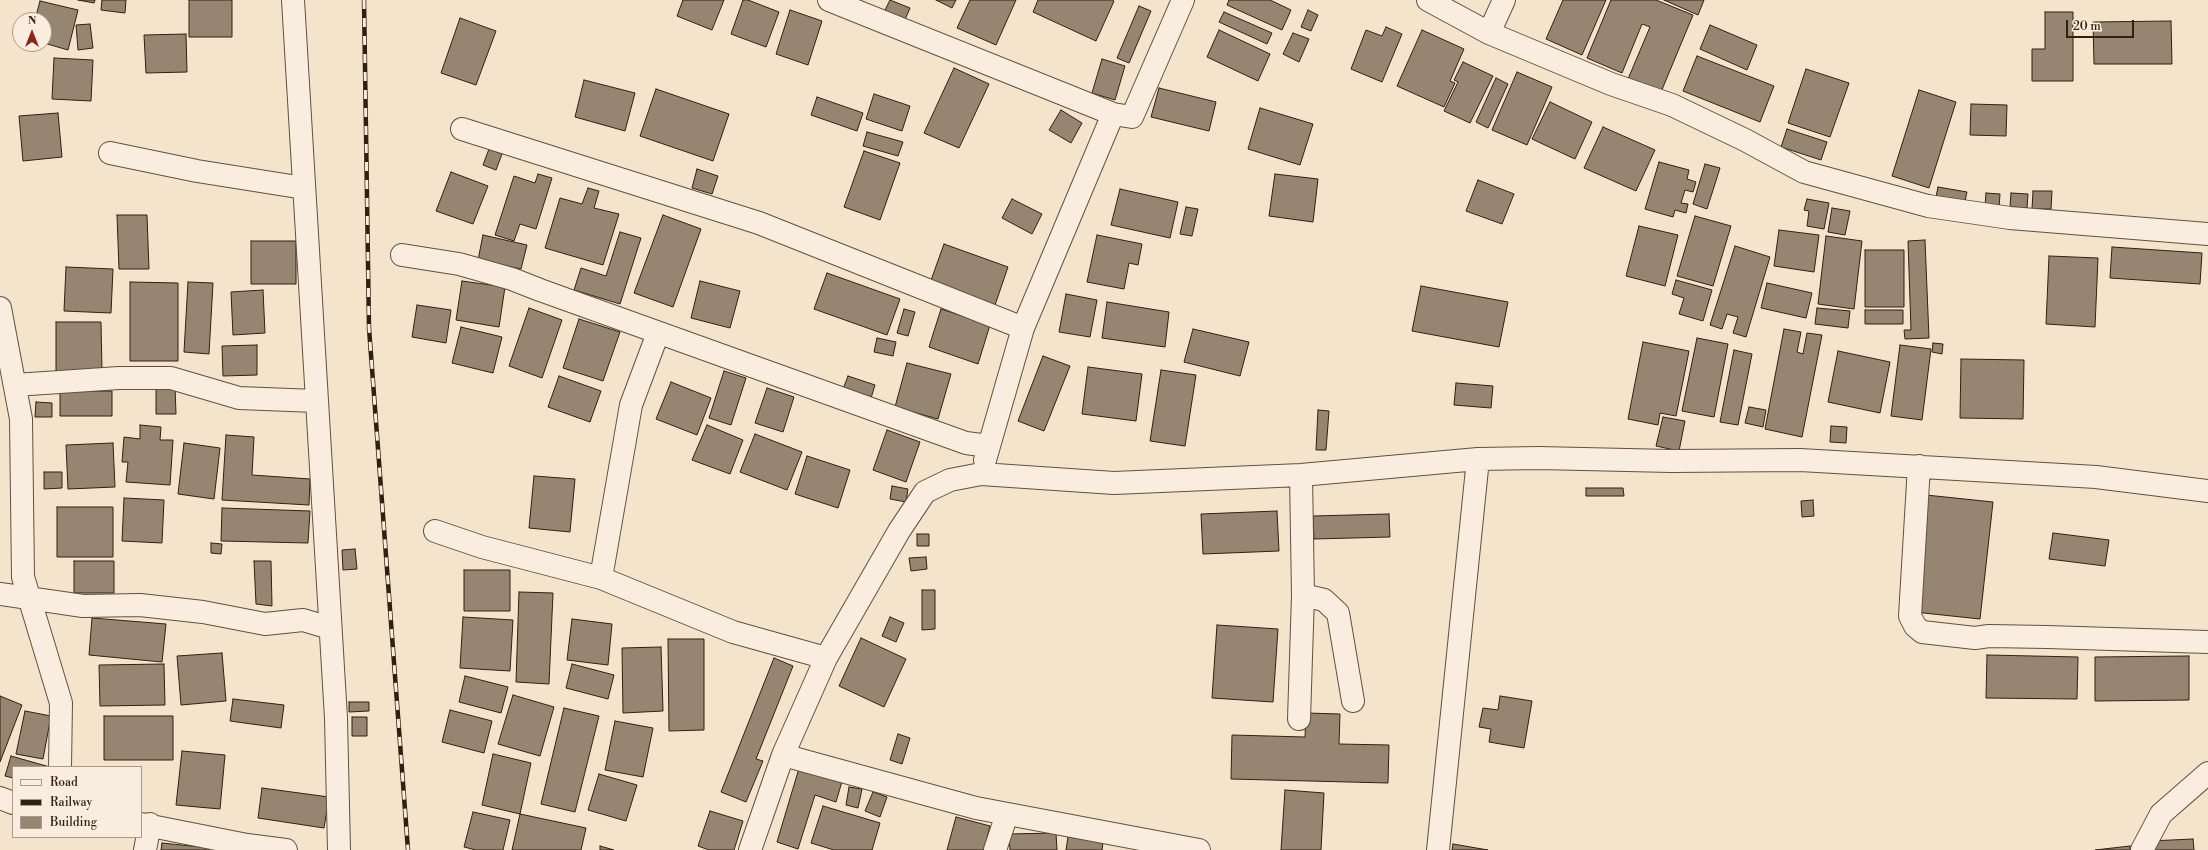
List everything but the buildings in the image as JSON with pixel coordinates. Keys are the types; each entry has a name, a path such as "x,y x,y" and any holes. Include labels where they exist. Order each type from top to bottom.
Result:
{"street":[{"path":"293,0 336,718 339,850"},
{"path":"829,0 853,4 1113,114 1132,117 1182,0"},
{"path":"1428,0 1489,33 1611,84 1672,105 1745,140 1804,172 1928,206 2010,218 2208,234"},
{"path":"1489,33 1504,0"},
{"path":"981,474 1023,328 1113,114"},
{"path":"462,130 759,223 1023,328"},
{"path":"110,153 197,171 304,188"},
{"path":"402,255 459,264 512,279 966,443 989,446"},
{"path":"0,308 21,419 23,577 61,703 60,766"},
{"path":"601,578 631,405 658,333"},
{"path":"15,385 119,378 171,378 239,398 316,400"},
{"path":"750,850 783,755 826,658 899,530 925,492 950,480 981,474 1114,483 1301,475 1478,459 1539,458 1671,461 1800,460 2096,477 2208,491"},
{"path":"1438,850 1478,459"},
{"path":"1919,466 1910,616 1915,626 1922,632 1975,638 1989,636 2208,642"},
{"path":"1299,719 1303,595 1301,475"},
{"path":"435,531 482,547 601,578 733,632 826,658"},
{"path":"0,594 83,606 140,605 203,612 265,624 303,620 330,628"},
{"path":"1303,595 1324,600 1338,613 1353,700"},
{"path":"783,755 976,808 1199,850"},
{"path":"2142,850 2161,814 2208,773"},
{"path":"0,798 12,803"},
{"path":"996,850 1007,814"},
{"path":"145,850 145,824 247,845 274,849"}],"railway":[{"path":"364,0 369,328 408,850"}]}
